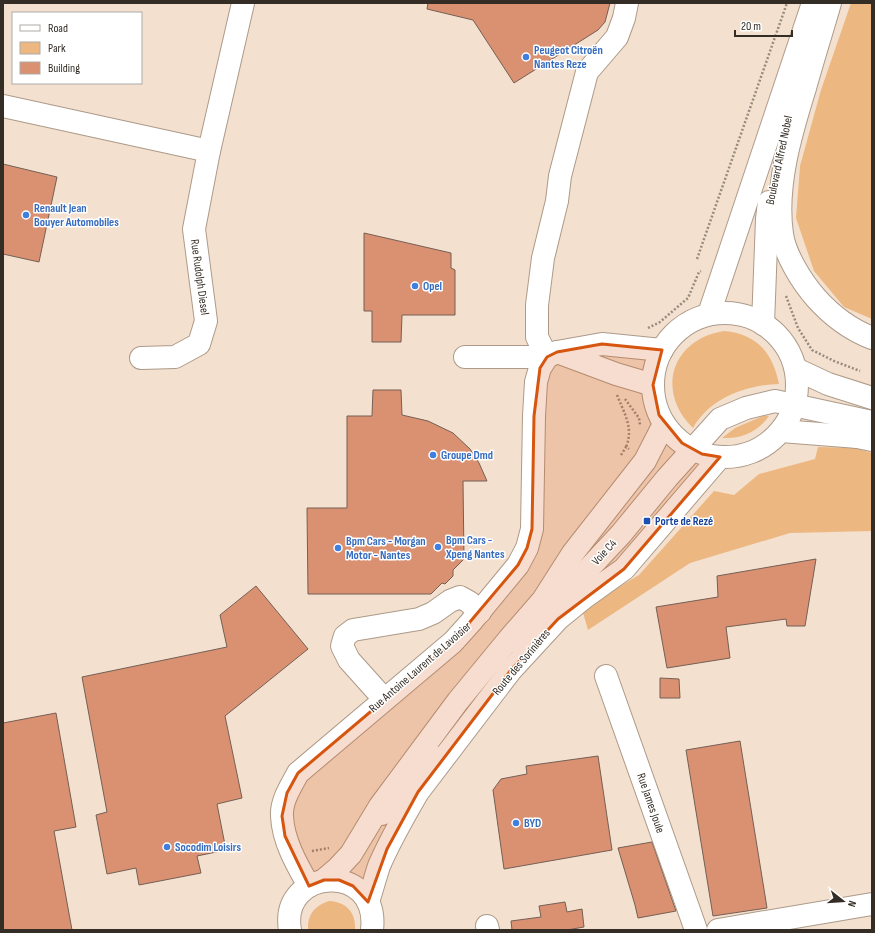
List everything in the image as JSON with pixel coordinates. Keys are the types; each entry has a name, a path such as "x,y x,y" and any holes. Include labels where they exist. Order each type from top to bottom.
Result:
{"main road":[{"name":"Rue Rudolph Diesel","path":"142,358 175,357 199,344 206,321 194,229 209,151 243,3"},
{"path":"627,3 624,18 617,36 587,72 560,176 557,201 543,258 537,305 537,337 552,354 653,385"},
{"name":"Boulevard Alfred Nobel","path":"709,314 812,3"},
{"name":"Boulevard Alfred Nobel","path":"763,324 767,219 772,177 804,58 825,3"},
{"path":"830,3 792,130 780,207 782,235 792,262 806,287 838,320 861,334 872,338"},
{"path":"3,106 209,151"},
{"path":"729,313 746,316 763,324 782,340 796,369 797,390 789,418 781,431 773,439 754,452 732,457 720,457 711,456 693,450 672,434 664,424 656,405 653,385 654,373 662,350 678,331 688,324 709,314 729,313"},
{"path":"465,357 552,354 602,344 662,350"},
{"name":"Rue Antoine Laurent de Lavoisier","path":"316,883 298,867 285,836 282,816 287,793 298,773 453,642 480,612 518,565 528,548 532,529 536,382 540,368 552,354"},
{"path":"796,369 828,384 872,398"},
{"name":"Voie C4","path":"371,820 391,809 514,649 621,534 667,478 720,419 746,408 775,401 872,422"},
{"name":"Route des Sorinières","path":"290,930 289,917 293,902 298,896 337,870 351,854 371,820 458,701 543,600 573,553 645,461 664,424"},
{"path":"781,431 866,438"},
{"name":"Route des Sorinières","path":"372,930 372,916 368,902 379,868 387,849 418,792 511,670 558,619 585,597 624,569 720,457"},
{"path":"384,699 348,660 342,646 345,636 353,630 419,619 434,613 450,600 460,597 469,602 480,612"},
{"name":"Rue James Joule","path":"606,676 696,930"},
{"path":"387,849 391,809"},
{"path":"316,883 339,880 353,886 368,902"},
{"path":"718,930 872,904"}],"path":[{"path":"697,259 787,3"},
{"path":"642,331 660,322 688,298 699,272 706,271"},
{"path":"785,294 798,328 812,350 834,362 866,373"},
{"path":"617,393 629,427 629,439 626,447"}],"highlighted area":[{"path":"602,344 662,350 653,385 659,415 682,443 702,454 720,457 624,569 558,619 511,670 418,792 387,849 368,902 353,886 339,880 324,880 309,886 285,836 282,816 287,793 298,773 453,642 518,565 527,548 532,529 534,416 540,368 547,357 557,352"}],"green space":[{"path":"851,3 872,3 872,319 844,307 814,271 796,218 800,166 821,90"},
{"path":"724,331 746,336 762,347 773,363 779,384 754,387 730,395 709,409 693,428 681,414 674,398 672,383 675,369 681,355 692,344 706,336"},
{"path":"763,416 769,416 765,422 754,430 742,436 722,438 735,428"},
{"path":"818,447 855,448 872,453 872,531 790,533 690,563 588,630 582,609 639,575 714,491 734,495 759,474 815,459"},
{"path":"329,901 340,903 349,909 354,918 355,930 308,930 312,912 319,906"}],"building":[{"name":"Peugeot Citroën Nantes Reze","path":"428,3 610,3 605,22 598,30 514,83 473,20 427,9"},
{"name":"Renault Jean Bouyer Automobiles","path":"3,164 57,177 39,262 3,254"},
{"path":"364,233 451,253 451,268 455,270 455,315 402,315 401,342 372,342 372,311 364,311"},
{"path":"373,390 401,390 402,415 428,421 453,433 470,449 479,463 487,481 463,481 464,559 453,570 453,576 445,584 442,583 431,594 308,594 307,508 347,508 347,416 372,416"},
{"path":"816,559 805,626 787,626 786,619 726,627 730,658 667,668 656,607 718,597 717,576"},
{"path":"256,586 308,649 225,716 242,798 217,804 226,850 197,856 201,873 139,885 136,868 107,874 96,815 107,812 82,677 227,647 220,615"},
{"path":"660,678 679,679 680,698 660,698"},
{"path":"56,713 76,827 54,831 72,930 3,930 3,723"},
{"path":"740,741 767,908 713,916 686,750"},
{"path":"598,756 612,850 504,869 493,790 501,779 527,774 526,766"},
{"path":"652,842 676,911 638,918 618,848"},
{"path":"565,902 567,912 582,909 584,927 567,930 512,930 511,921 541,917 539,906"}],"place":[{"name":"Peugeot Citroën Nantes Reze","path":"526,57"},
{"name":"Renault Jean Bouyer Automobiles","path":"26,215"},
{"name":"Opel","path":"415,286"},
{"name":"Groupe Dmd","path":"433,455"},
{"name":"Porte de Rezé","path":"647,521"},
{"name":"Bpm Cars - Xpeng Nantes","path":"438,547"},
{"name":"Bpm Cars - Morgan Motor - Nantes","path":"338,548"},
{"name":"BYD","path":"516,823"},
{"name":"Socodim Loisirs","path":"167,847"}]}
